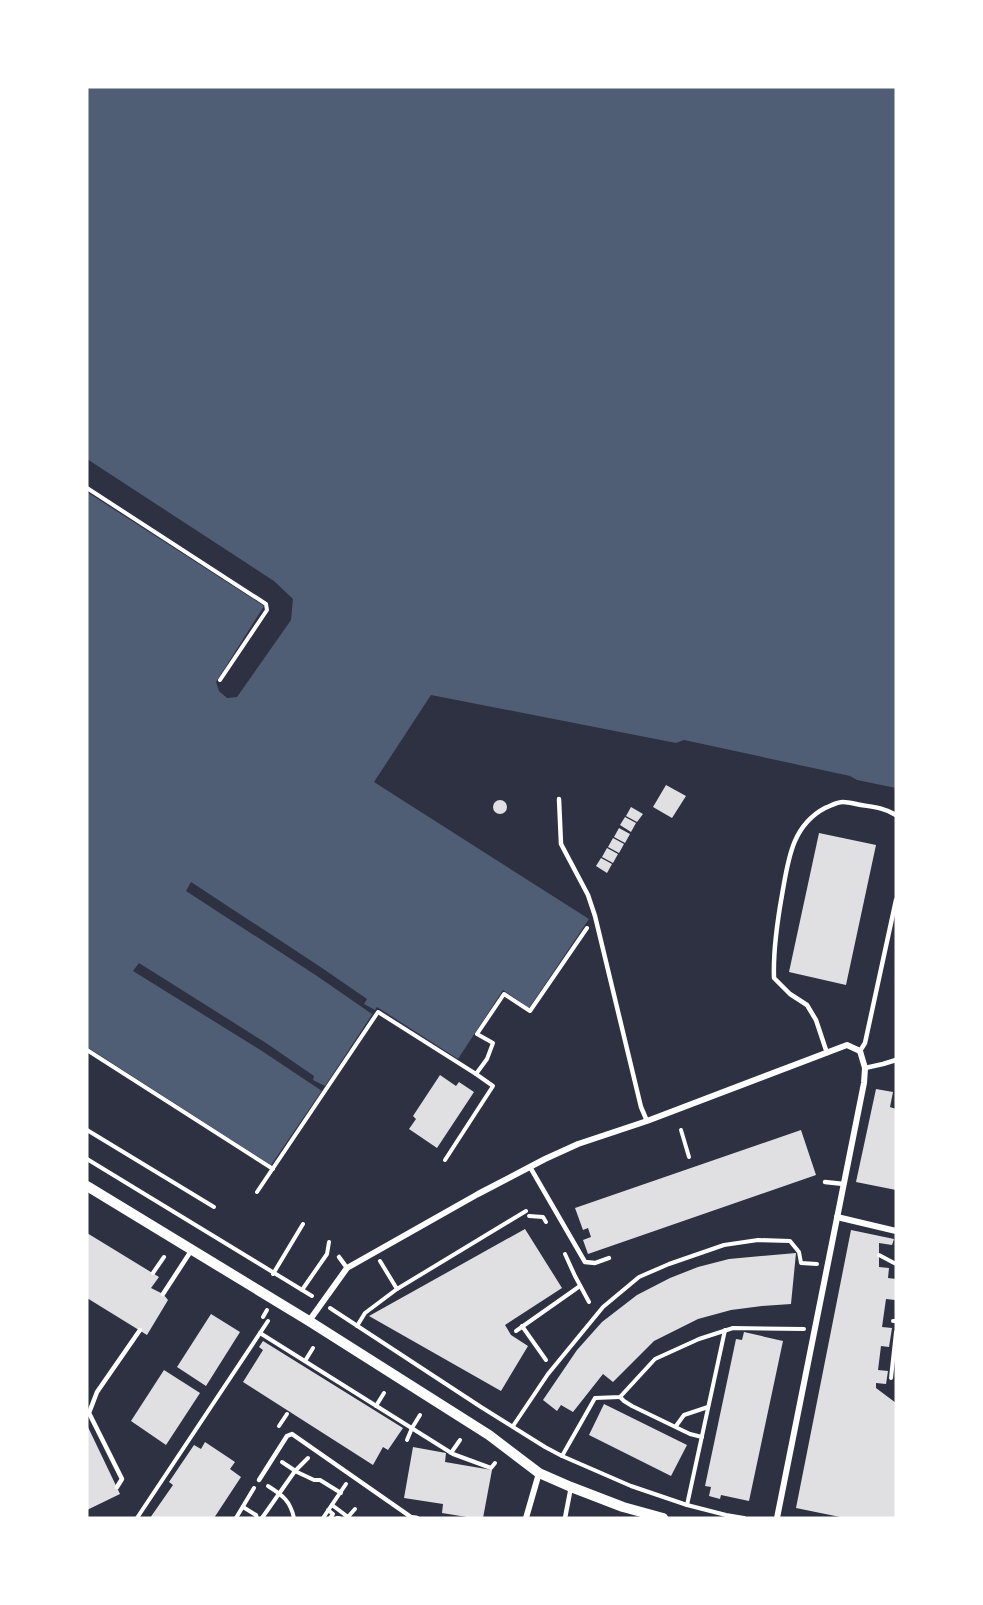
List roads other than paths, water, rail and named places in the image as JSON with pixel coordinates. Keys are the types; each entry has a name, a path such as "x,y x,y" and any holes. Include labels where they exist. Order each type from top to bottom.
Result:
{"street":[{"path":"309,1321 347,1268 545,1158 847,1045 860,1052 865,1068 864,1083 777,1518"},
{"path":"87,1186 309,1321 489,1436 539,1473 624,1507 663,1518"},
{"path":"837,1217 896,1231"},
{"path":"526,1518 539,1473"}],"lane":[{"path":"559,799 561,844 588,895 595,916 641,1107 647,1121"},
{"path":"827,1053 816,1020 807,1005 790,994 774,978 773,957 789,854 801,830 809,820 834,804 843,802 887,810 896,815"},
{"path":"860,1052 865,1043 896,900"},
{"path":"865,1068 896,1060"},
{"path":"530,1167 585,1262 595,1263 609,1258"},
{"path":"825,1182 844,1184"},
{"path":"163,1294 192,1249"},
{"path":"339,1257 347,1268"},
{"path":"117,1487 122,1479 89,1413 97,1392 140,1330"},
{"path":"259,1480 287,1436 292,1434 411,1517 417,1518"},
{"path":"565,1518 571,1487"}],"water":[{"path":"87,87 896,87 896,788 684,740 676,743 431,695 374,782 589,919 529,1008 503,990 458,1059 377,1007 271,1165 87,1047 87,492 264,606 216,682 219,691 227,698 237,697 291,620 293,599 274,581 87,459"}]}
